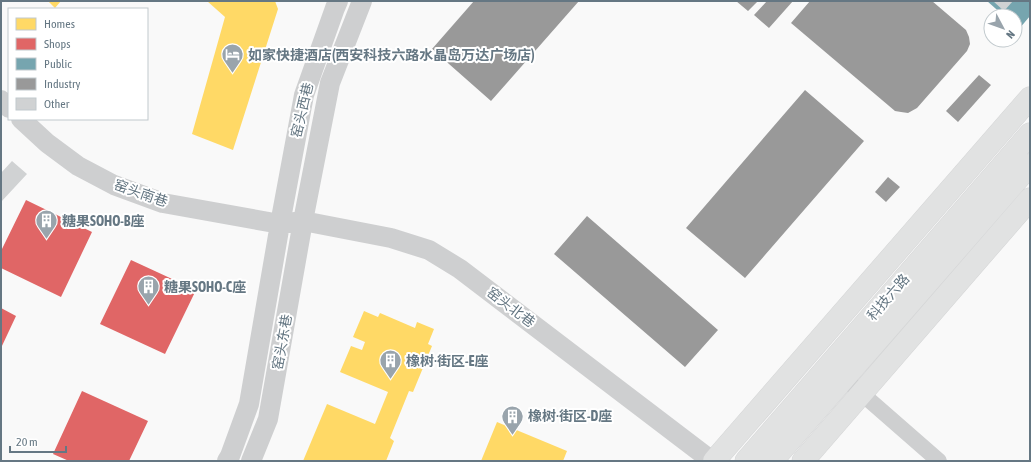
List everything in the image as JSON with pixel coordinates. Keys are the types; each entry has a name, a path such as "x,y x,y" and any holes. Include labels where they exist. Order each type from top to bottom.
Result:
{"main road":[{"path":"713,461 1030,98"},
{"name":"科技六路","path":"772,461 836,371 1030,134"},
{"name":"科技六路","path":"746,461 836,371 1030,165"},
{"path":"803,461 1030,199"}],"street":[{"name":"窑头西巷","path":"280,224 304,95 334,8 338,1"},
{"name":"窑头西巷","path":"303,221 330,83 362,1"},
{"name":"窑头南巷","path":"22,120 47,143 78,166 114,185 164,203 280,224"},
{"name":"窑头北巷","path":"280,224 303,221 391,238 429,250 460,269 713,461"},
{"name":"窑头东巷","path":"251,461 268,419 303,221"},
{"name":"窑头东巷","path":"227,461 248,404 280,224"},
{"path":"836,371 939,461"}],"building: Homes":[{"path":"48,1 61,1 55,8"},
{"name":"如家快捷酒店(西安科技六路水晶岛万达广场店)","path":"207,1 275,1 278,9 233,150 192,134 225,17"},
{"name":"橡树·街区-E座","path":"364,311 378,317 380,313 415,328 417,322 434,329 428,344 432,346 413,392 409,391 390,438 394,441 386,461 303,461 327,404 375,424 388,392 340,372 351,346 362,350 365,342 353,337"},
{"name":"橡树·街区-D座","path":"497,422 567,451 563,461 481,461"}],"building: Shops":[{"name":"糖果SOHO-B座","path":"26,200 92,232 61,297 1,268 1,251"},
{"name":"糖果SOHO-C座","path":"131,260 196,290 165,354 100,324"},
{"path":"1,308 16,316 1,348"},
{"path":"82,391 148,421 129,461 69,461 53,454"}],"building: Public":[{"path":"987,1 1030,1 1030,16 1023,24 1023,8 995,8"}],"building: Industry":[{"path":"474,1 579,1 491,101 432,49"},
{"path":"736,1 758,1 748,11"},
{"path":"767,1 793,1 769,28 754,15"},
{"path":"810,1 932,1 966,30 970,44 967,51 917,108 908,113 895,111 791,23"},
{"path":"979,75 991,85 958,122 946,111"},
{"path":"805,90 864,141 745,278 686,228"},
{"path":"888,177 900,187 886,202 875,192"},
{"path":"587,216 718,330 685,367 554,254"}],"building: Other":[{"path":"993,1 1013,1 1007,8 1001,8"},
{"path":"12,161 27,174 1,202 1,173"}],"place":[{"name":"如家快捷酒店(西安科技六路水晶岛万达广场店)","path":"233,74"},
{"name":"糖果SOHO-B座","path":"46,240"},
{"name":"糖果SOHO-C座","path":"148,306"},
{"name":"橡树·街区-E座","path":"390,380"},
{"name":"橡树·街区-D座","path":"512,436"}]}
